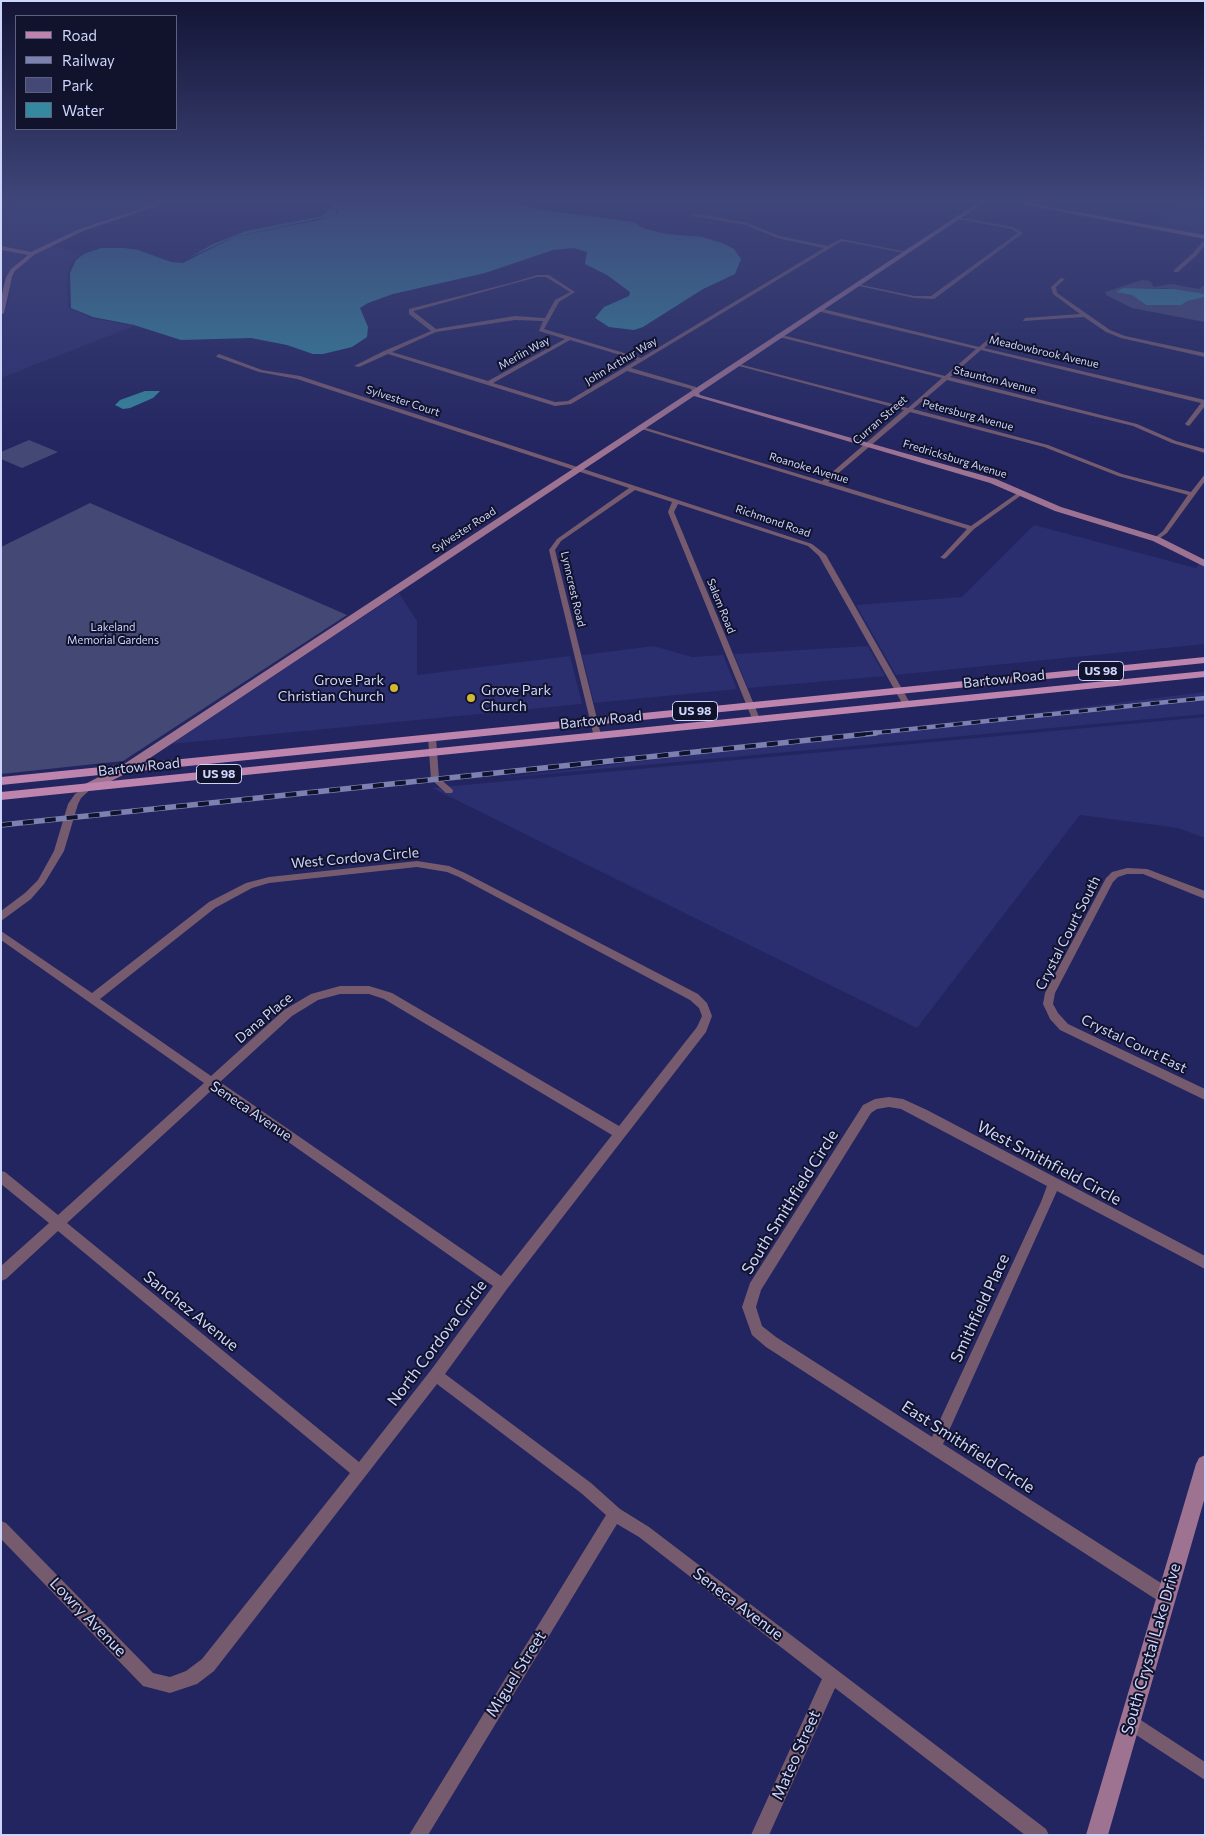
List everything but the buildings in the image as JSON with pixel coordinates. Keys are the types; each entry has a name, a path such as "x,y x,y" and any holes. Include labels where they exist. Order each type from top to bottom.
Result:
{"main road":[{"name":"Bartow Road","path":"1,781 1205,660"},
{"name":"Bartow Road","path":"1,796 1205,674"}],"street":[{"path":"435,331 411,313 411,310 509,286"},
{"path":"565,286 572,292 557,301 541,328 543,332 643,360"},
{"name":"John Arthur Way","path":"386,352 554,404 569,403 766,286"},
{"name":"Sylvester Road","path":"1,917 28,896 49,870 59,851 73,804 78,796 89,787 126,769 856,286"},
{"path":"860,286 914,298 932,298 949,286"},
{"path":"1055,286 1052,290 1085,315 1118,335 1205,355"},
{"path":"1,313 4,304 3,290"},
{"name":"Meadowbrook Avenue","path":"819,310 1205,402"},
{"path":"1025,320 1085,315"},
{"path":"357,366 435,331 515,318 545,320"},
{"name":"Curran Street","path":"823,483 997,334"},
{"name":"Staunton Avenue","path":"778,336 1135,425 1174,442 1205,451"},
{"name":"Merlin Way","path":"489,383 569,339"},
{"name":"Sylvester Court","path":"219,356 261,371 298,377 579,469"},
{"name":"Petersburg Avenue","path":"737,364 1059,450 1113,473 1192,494"},
{"path":"627,369 694,388 695,392"},
{"name":"Fredricksburg Avenue","path":"695,392 697,396 971,474 1072,514 1156,539 1205,564"},
{"path":"1188,424 1205,402"},
{"name":"Roanoke Avenue","path":"641,428 972,528"},
{"name":"Richmond Road","path":"579,469 797,540 817,550 906,704"},
{"path":"1156,539 1165,532 1205,476"},
{"name":"Lynncrest Road","path":"597,735 592,722 552,550 559,540 635,487"},
{"path":"944,557 972,528 1021,493"},
{"name":"Salem Road","path":"676,500 671,512 756,719"},
{"path":"432,738 435,779 450,791"},
{"name":"West Cordova Circle","path":"92,1000 212,905 249,885 269,880 417,864 449,870 462,875 694,997 703,1006 707,1016"},
{"name":"Crystal Court South","path":"1054,1016 1048,1004 1050,993 1109,880 1115,874 1127,870 1153,874 1205,895"},
{"name":"Seneca Avenue","path":"1,935 211,1084 502,1285"},
{"name":"Dana Place","path":"1,1276 288,1013 309,1001 340,990 369,990 388,996 620,1133"},
{"name":"North Cordova Circle","path":"185,1681 208,1665 360,1472 436,1375 502,1285 702,1029 707,1016"},
{"name":"Crystal Court East","path":"1054,1016 1064,1027 1077,1034 1205,1095"},
{"name":"West Smithfield Circle","path":"875,1104 903,1104 1205,1263"},
{"name":"South Smithfield Circle","path":"755,1324 749,1307 756,1287 867,1109 875,1104"},
{"name":"Sanchez Avenue","path":"1,1176 360,1472"},
{"name":"Smithfield Place","path":"936,1446 1054,1184"},
{"name":"East Smithfield Circle","path":"755,1324 757,1330 771,1342 936,1446 1166,1596"},
{"name":"Seneca Avenue","path":"436,1375 586,1488 615,1514 644,1532 1040,1835"},
{"name":"South Crystal Lake Drive","path":"1097,1835 1205,1464"},
{"name":"Miguel Street","path":"418,1835 615,1514"},
{"name":"Lowry Avenue","path":"1,1528 149,1680 170,1685 185,1681"},
{"name":"Mateo Street","path":"760,1835 832,1676"},
{"path":"1130,1721 1205,1772"}],"shaded area":[{"path":"10,286 67,286 68,308 91,318 134,326 1,378 1,319 8,303"},
{"path":"1034,525 1196,568 1199,564 1205,567 1205,644 896,675 856,605 962,597"},
{"path":"399,593 417,621 417,675 570,656 582,704 171,744"},
{"path":"654,646 692,657 723,655 737,689 594,703 582,655"},
{"path":"868,646 885,676 748,688 734,654"},
{"path":"1205,692 1205,714 502,778"},
{"path":"1205,717 1205,838 1178,828 1080,815 917,1028 432,788"}],"green space":[{"path":"1124,286 1180,286 1199,289 1205,286 1205,294 1165,288 1123,288 1126,293 1146,305 1181,305 1188,301 1205,297 1205,322 1132,308 1106,295 1105,292"},
{"path":"29,440 58,452 22,468 1,459 1,452"},
{"name":"Lakeland Memorial Gardens","path":"90,503 347,615 123,761 1,774 1,547"}],"water":[{"path":"70,286 429,286 393,294 360,308 368,327 367,337 352,347 323,354 313,354 287,345 251,338 181,340 134,325 93,317 71,308"},
{"path":"621,286 710,286 643,327 634,330 609,327 595,318 604,307 629,296 630,292"},
{"path":"1123,288 1174,289 1205,294 1205,297 1188,301 1181,305 1146,305 1132,295 1116,292"},
{"path":"145,391 160,391 153,398 130,408 123,409 115,405 120,400"}],"railway":[{"path":"864,734 1205,698"},
{"path":"1,825 876,733"}],"place":[{"name":"Grove Park Christian Church","path":"394,688"},
{"name":"Grove Park Church","path":"471,698"}]}
